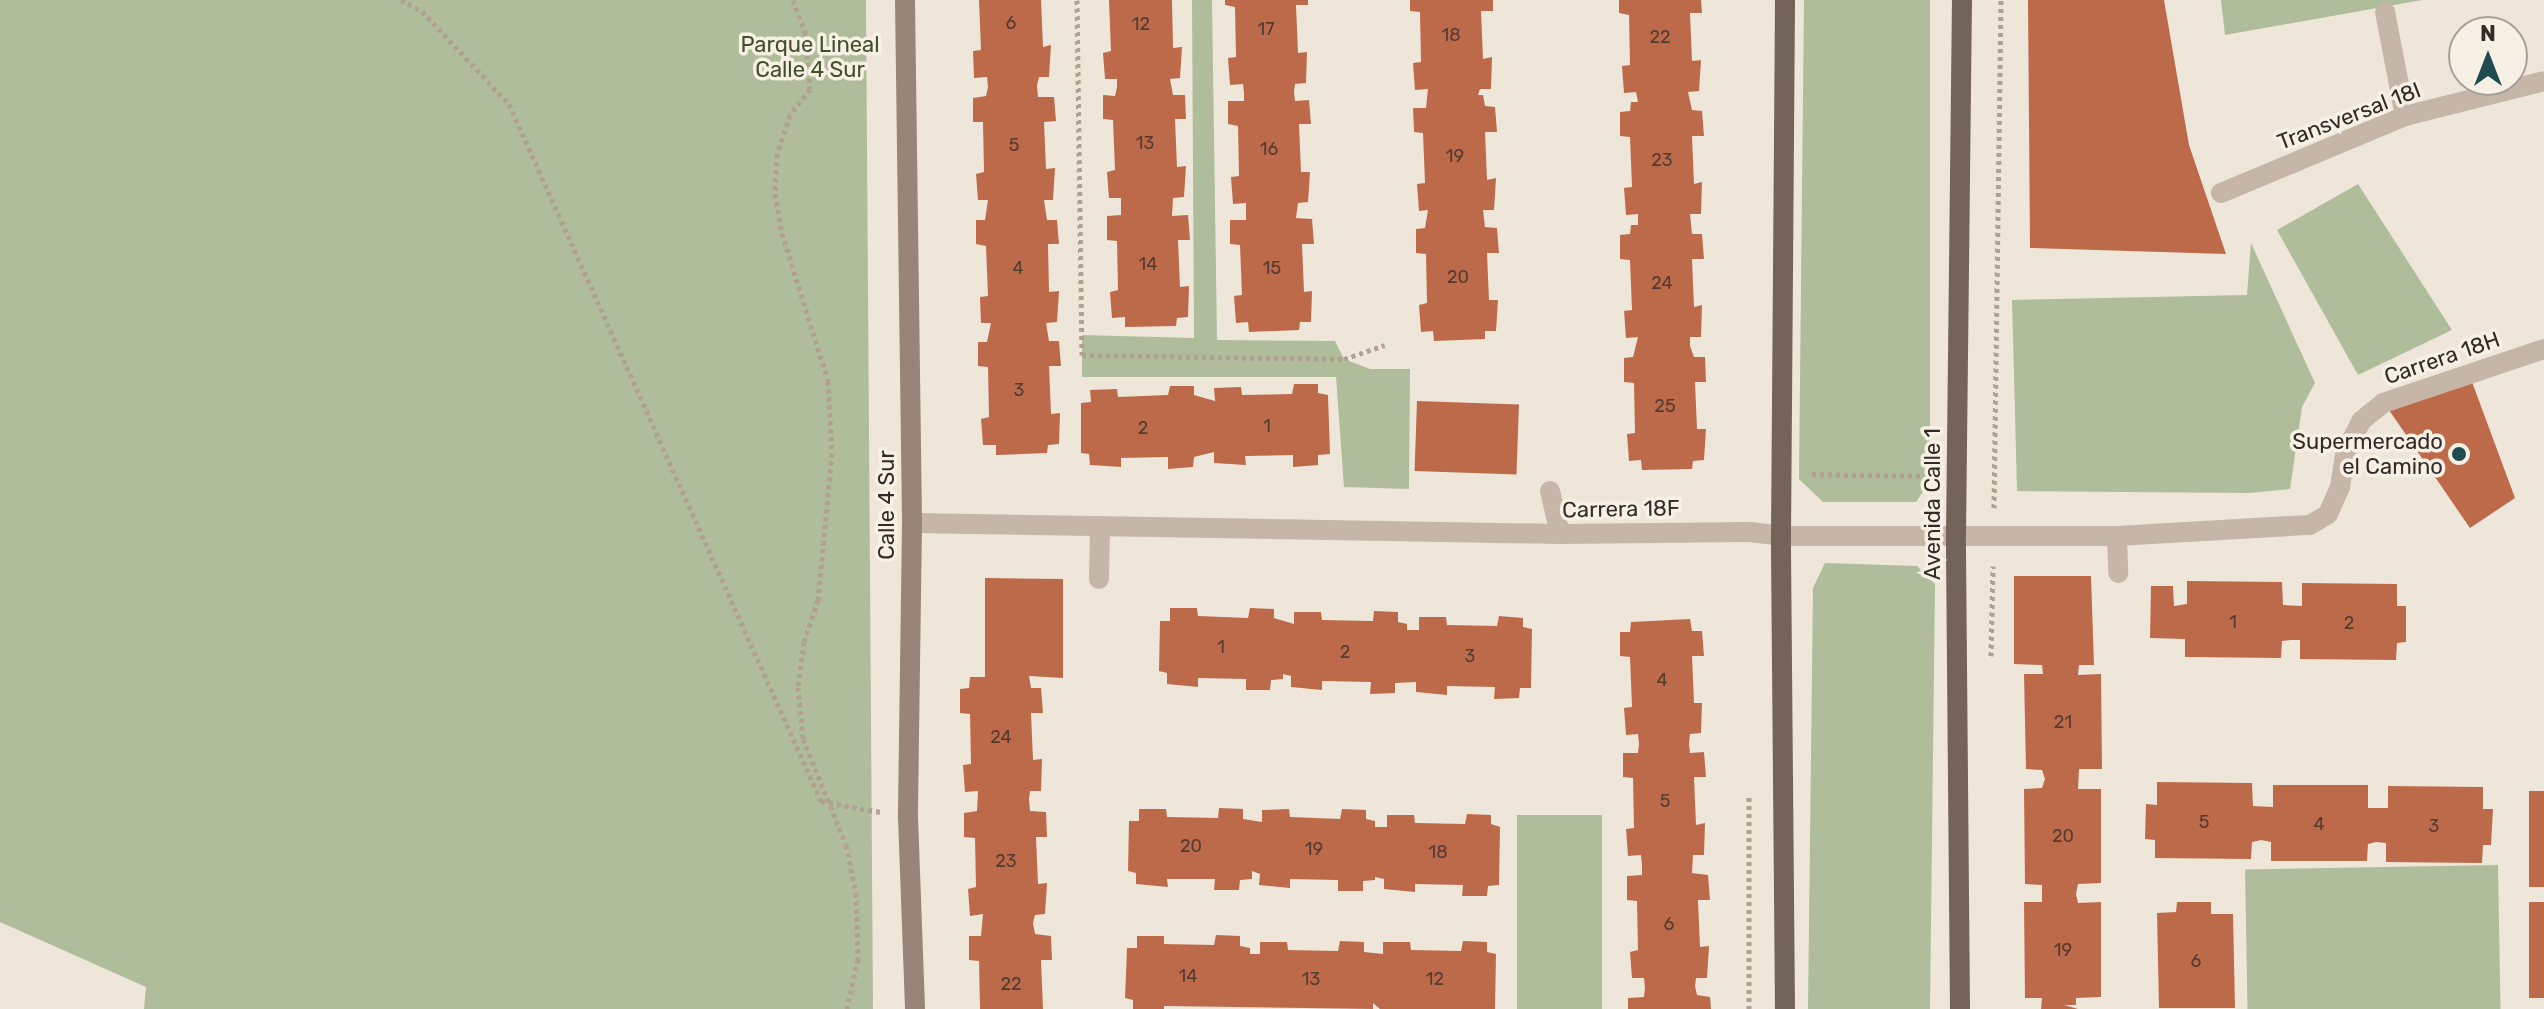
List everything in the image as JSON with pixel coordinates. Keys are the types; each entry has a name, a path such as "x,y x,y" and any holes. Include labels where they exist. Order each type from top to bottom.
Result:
{"main road":[{"name":"Calle 4 Sur","path":"905,0 912,523 908,817 915,1009"},
{"path":"1785,0 1781,536 1785,1009"},
{"name":"Avenida Calle 1","path":"1960,1009 1956,535 1962,0"}],"street":[{"path":"2385,12 2405,116"},
{"name":"Transversal 18I","path":"2221,193 2405,116 2544,81"},
{"name":"Carrera 18H","path":"2328,514 2340,487 2346,451 2361,421 2383,403 2544,349"},
{"path":"1550,491 1560,534"},
{"name":"Carrera 18F","path":"912,523 1560,534 1750,532 1781,536 2117,536 2310,525 2328,514"},
{"path":"1099,579 1100,526"},
{"path":"2117,536 2118,573"}],"path":[{"path":"401,0 422,11 509,104 821,801 908,817"},
{"path":"793,0 805,31 810,89 790,115 777,154 775,194 782,233 828,381 832,453 818,600 804,642 798,687 803,739 846,845 856,893 858,959 847,1009"},
{"path":"1077,0 1082,355 1344,359 1385,345"},
{"path":"1782,474 1995,477"}],"green space":[{"name":"Parque Lineal Calle 4 Sur","path":"0,0 866,0 873,1009 144,1009 146,987 0,922"},
{"path":"1192,0 1212,0 1217,340 1335,341 1344,359 1370,369 1410,369 1409,489 1344,487 1336,377 1082,377 1082,335 1194,338"},
{"path":"1804,0 1930,0 1930,481 1916,502 1823,502 1799,479"},
{"path":"2221,0 2422,0 2225,35"},
{"path":"2358,184 2452,330 2358,375 2277,230"},
{"path":"2251,243 2315,383 2302,407 2290,489 2249,493 2017,491 2012,300 2247,295"},
{"path":"1825,563 1917,566 1935,584 1930,1009 1808,1009 1813,588"},
{"path":"1517,815 1602,815 1602,1009 1517,1009"},
{"path":"2498,865 2501,1009 2247,1009 2245,869"}],"building":[{"path":"979,0 1041,0 1043,47 1051,45 1049,77 1039,77 1037,85 1038,97 1054,97 1056,121 1044,122 1046,169 1055,168 1053,200 1044,200 1047,220 1057,220 1059,244 1048,244 1049,292 1059,291 1057,322 1046,323 1049,341 1059,341 1061,366 1049,366 1051,414 1060,413 1059,444 1048,445 1047,453 996,455 996,445 983,445 981,419 989,417 988,367 978,366 978,342 987,342 991,323 981,323 980,297 988,296 986,246 976,244 976,220 985,220 988,200 978,200 976,174 984,172 983,122 973,122 973,98 986,96 988,87 987,77 974,78 973,51 981,50"},
{"path":"1109,0 1172,0 1173,48 1182,47 1180,78 1170,79 1173,95 1185,95 1186,119 1175,119 1177,167 1186,166 1184,197 1173,198 1172,216 1188,215 1190,240 1178,240 1180,287 1189,286 1188,317 1177,318 1176,326 1125,327 1125,317 1112,318 1110,292 1118,290 1117,241 1107,240 1107,216 1121,215 1121,198 1109,198 1107,172 1115,170 1113,120 1103,119 1103,95 1115,96 1117,87 1117,79 1105,79 1103,53 1111,51"},
{"path":"1225,0 1308,0 1308,5 1296,5 1298,53 1307,52 1306,83 1295,84 1295,101 1309,100 1311,124 1299,124 1301,172 1310,172 1308,202 1298,203 1296,218 1312,219 1314,244 1302,244 1304,292 1312,291 1311,322 1300,322 1299,330 1249,332 1248,322 1236,323 1234,296 1242,295 1240,245 1230,244 1230,220 1246,220 1246,203 1233,204 1231,177 1239,176 1238,126 1228,124 1228,101 1244,101 1244,93 1243,84 1230,85 1228,58 1236,57 1235,7 1225,5"},
{"path":"1410,0 1493,0 1493,11 1481,11 1483,59 1492,57 1491,89 1480,89 1478,95 1483,95 1485,106 1495,107 1497,132 1485,132 1487,180 1496,178 1494,210 1483,210 1485,227 1497,228 1499,253 1487,253 1489,300 1498,300 1496,331 1485,331 1485,339 1434,341 1433,331 1421,332 1419,305 1427,303 1426,254 1416,253 1416,229 1425,228 1428,210 1419,211 1417,184 1425,183 1423,133 1414,132 1413,108 1426,108 1428,89 1415,90 1413,63 1421,62 1420,12 1410,11"},
{"path":"1619,0 1701,0 1702,13 1690,13 1692,61 1701,60 1699,91 1688,92 1692,110 1702,111 1704,136 1692,136 1694,184 1702,182 1701,214 1690,214 1692,234 1702,234 1704,259 1692,259 1694,307 1702,305 1701,337 1690,337 1690,346 1694,357 1705,357 1706,382 1695,382 1697,429 1706,429 1704,460 1693,461 1692,469 1642,470 1641,460 1629,461 1627,434 1635,433 1634,383 1624,382 1624,358 1633,357 1638,337 1626,338 1624,311 1632,310 1630,260 1620,259 1620,235 1630,234 1631,225 1638,225 1638,214 1626,215 1624,188 1632,187 1630,137 1620,136 1620,112 1630,111 1631,102 1638,102 1636,92 1624,93 1622,66 1630,65 1629,15 1619,13"},
{"path":"2028,0 2164,0 2189,145 2226,254 2030,248"},
{"name":"Supermercado el Camino","path":"2472,382 2515,498 2470,528 2389,410"},
{"path":"1294,384 1318,384 1318,393 1328,395 1330,454 1318,455 1318,465 1293,467 1293,455 1245,456 1246,465 1214,463 1214,452 1194,457 1193,467 1168,469 1168,457 1121,458 1121,467 1090,465 1089,454 1081,453 1081,403 1091,402 1090,390 1117,389 1118,397 1168,395 1170,386 1194,386 1194,395 1215,401 1214,388 1241,387 1242,395 1292,394"},
{"path":"1417,401 1519,405 1516,475 1415,471"},
{"path":"2014,576 2091,576 2094,665 2079,665 2078,675 2101,674 2102,769 2079,769 2078,789 2101,789 2101,883 2078,884 2076,894 2078,903 2101,902 2101,997 2076,998 2076,1005 2064,1005 2078,1009 2041,1009 2042,998 2025,998 2024,902 2042,902 2042,885 2025,884 2024,789 2042,788 2045,779 2042,770 2026,769 2024,674 2043,674 2042,665 2014,664"},
{"path":"985,578 1063,579 1063,678 1029,676 1031,688 1041,688 1043,713 1031,713 1033,760 1042,759 1041,791 1030,791 1029,799 1030,811 1046,812 1047,837 1036,837 1038,884 1047,883 1045,914 1035,915 1033,923 1035,934 1051,936 1052,960 1041,960 1043,1009 980,1009 979,961 969,960 969,936 981,936 983,914 970,916 968,889 976,887 975,838 964,837 964,813 977,811 978,791 965,792 963,765 971,764 970,714 960,713 960,689 969,688 970,677 985,677"},
{"path":"2187,581 2282,582 2283,605 2302,606 2302,583 2397,584 2397,606 2406,606 2406,642 2397,643 2396,660 2300,659 2300,640 2282,641 2281,658 2185,657 2185,639 2150,638 2151,586 2173,586 2174,606 2187,604"},
{"path":"1170,608 1197,608 1198,616 1248,618 1250,608 1274,609 1274,618 1294,624 1294,612 1321,612 1322,620 1373,621 1374,611 1398,612 1398,622 1407,624 1407,630 1419,630 1419,617 1446,617 1447,625 1497,626 1499,616 1523,618 1523,627 1532,629 1531,688 1520,688 1519,698 1494,699 1495,687 1447,686 1447,695 1416,692 1416,682 1395,683 1395,693 1370,694 1371,682 1322,681 1322,690 1291,687 1291,676 1283,674 1283,679 1271,680 1270,690 1246,690 1246,679 1198,678 1198,687 1167,684 1167,673 1159,671 1160,621 1170,621"},
{"path":"1690,619 1692,631 1702,631 1704,656 1692,656 1694,703 1702,703 1701,733 1690,734 1690,753 1704,752 1706,777 1694,777 1696,825 1705,823 1704,855 1693,855 1692,873 1708,875 1710,900 1698,900 1700,947 1709,946 1707,978 1696,978 1695,986 1697,995 1710,997 1711,1009 1628,1009 1628,998 1644,997 1645,988 1644,978 1632,978 1630,952 1638,950 1637,901 1627,900 1627,876 1642,875 1642,865 1641,855 1628,856 1626,829 1634,828 1633,778 1623,777 1623,753 1638,753 1639,744 1638,734 1626,735 1624,708 1632,707 1630,657 1620,656 1620,632 1630,632 1631,622"},
{"path":"2157,782 2252,783 2253,806 2273,807 2273,785 2368,785 2368,808 2388,808 2388,786 2483,787 2483,809 2493,809 2491,845 2483,845 2482,863 2386,862 2386,843 2376,842 2368,844 2367,861 2271,861 2271,842 2261,840 2252,842 2251,859 2155,858 2155,840 2145,839 2146,804 2157,805"},
{"path":"2529,791 2544,791 2544,887 2529,887"},
{"path":"1219,808 1243,809 1243,819 1262,822 1262,810 1289,809 1290,817 1340,819 1342,809 1366,810 1366,819 1375,821 1375,827 1387,827 1387,815 1414,815 1415,823 1465,824 1467,814 1491,815 1491,824 1500,827 1499,885 1488,886 1487,896 1462,896 1463,885 1415,884 1415,892 1384,889 1384,879 1375,877 1375,880 1363,881 1363,891 1338,891 1338,880 1290,879 1290,888 1259,885 1260,874 1252,871 1252,879 1240,880 1239,890 1214,890 1215,879 1167,879 1168,887 1136,884 1136,873 1128,871 1129,821 1139,821 1139,809 1166,809 1167,817 1218,818"},
{"path":"2177,902 2211,902 2211,914 2233,914 2235,1008 2159,1008 2157,913 2176,912"},
{"path":"2529,902 2544,902 2544,998 2529,998"},
{"path":"1216,935 1240,936 1240,946 1250,948 1250,954 1260,954 1260,942 1287,942 1288,950 1338,951 1340,941 1364,942 1364,952 1383,954 1383,942 1410,942 1411,950 1461,951 1463,941 1487,942 1487,952 1496,954 1495,1009 1380,1009 1373,1003 1373,1009 1164,1006 1164,1009 1133,1009 1133,1000 1125,998 1127,948 1137,948 1137,936 1164,936 1164,944 1214,945"}],"place":[{"name":"Supermercado el Camino","path":"2459,454"}]}
